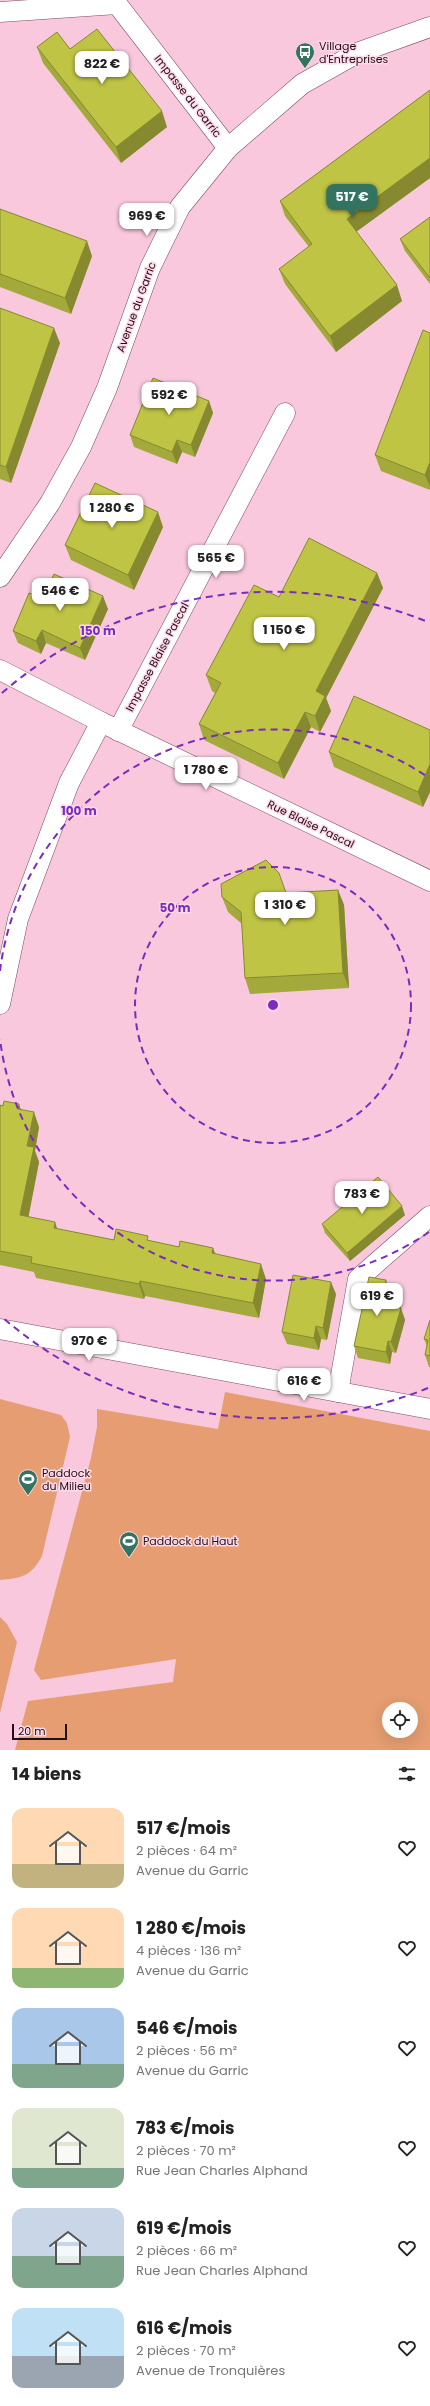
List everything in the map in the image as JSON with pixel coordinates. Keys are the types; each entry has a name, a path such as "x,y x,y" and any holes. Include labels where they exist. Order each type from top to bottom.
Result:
{"street":[{"name":"Impasse du Garric","path":"0,12 117,4 228,148"},
{"name":"Avenue du Garric","path":"0,577 50,503 81,447 107,388 150,268 180,207 228,148 302,84 358,53 430,27"},
{"name":"Impasse Blaise Pascal","path":"0,1004 18,919 69,783 110,726 285,413"},
{"name":"Rue Blaise Pascal","path":"0,670 110,726 430,882"},
{"path":"338,1392 358,1279 430,1216"},
{"path":"0,1329 430,1409"}],"shaded area":[{"path":"225,1392 430,1431 430,1750 15,1750 28,1701 173,1682 176,1659 41,1680 34,1670 91,1458 97,1427 97,1409 218,1429"},
{"name":"Paddock du Milieu","path":"0,1399 61,1415 67,1423 70,1437 42,1556 34,1568 26,1575 0,1580"},
{"path":"0,1617 7,1624 17,1642 0,1713"}],"building":[{"path":"97,29 162,111 116,147 37,47 57,32 70,49"},
{"path":"430,90 430,158 347,219 397,285 330,336 279,269 312,244 280,201"},
{"path":"0,209 87,241 65,298 0,274"},
{"path":"430,217 430,278 400,239"},
{"path":"0,308 54,328 6,467 0,465"},
{"path":"423,330 430,333 430,462 425,475 375,455"},
{"path":"153,378 209,401 191,445 177,440 172,452 130,435"},
{"path":"95,483 158,512 128,575 65,545"},
{"path":"309,538 377,573 316,691 325,696 315,716 305,712 278,763 199,724 221,683 206,675 254,585 279,597"},
{"path":"54,574 103,596 80,648 42,630 36,641 13,631 29,593 43,598"},
{"path":"354,696 430,730 430,764 418,792 329,752"},
{"path":"266,860 279,873 286,893 338,890 343,973 245,978 241,912 222,897 221,884"},
{"path":"4,1101 19,1104 18,1109 34,1112 27,1146 34,1147 20,1215 55,1222 54,1228 114,1240 116,1229 148,1236 147,1240 179,1247 180,1241 213,1248 212,1253 261,1264 253,1303 140,1281 139,1284 31,1263 32,1257 0,1251 0,1105 3,1106"},
{"path":"378,1177 402,1206 347,1253 322,1224"},
{"path":"293,1275 331,1282 323,1328 316,1326 314,1338 282,1332"},
{"path":"369,1277 386,1280 384,1293 397,1295 394,1307 401,1308 391,1342 388,1341 386,1352 354,1346"},
{"path":"430,1320 430,1356 425,1355 428,1340 424,1339"}],"place":[{"name":"Village d'Entreprises","path":"305,69"},
{"name":"Paddock du Milieu","path":"28,1496"},
{"name":"Paddock du Haut","path":"129,1558"}]}
